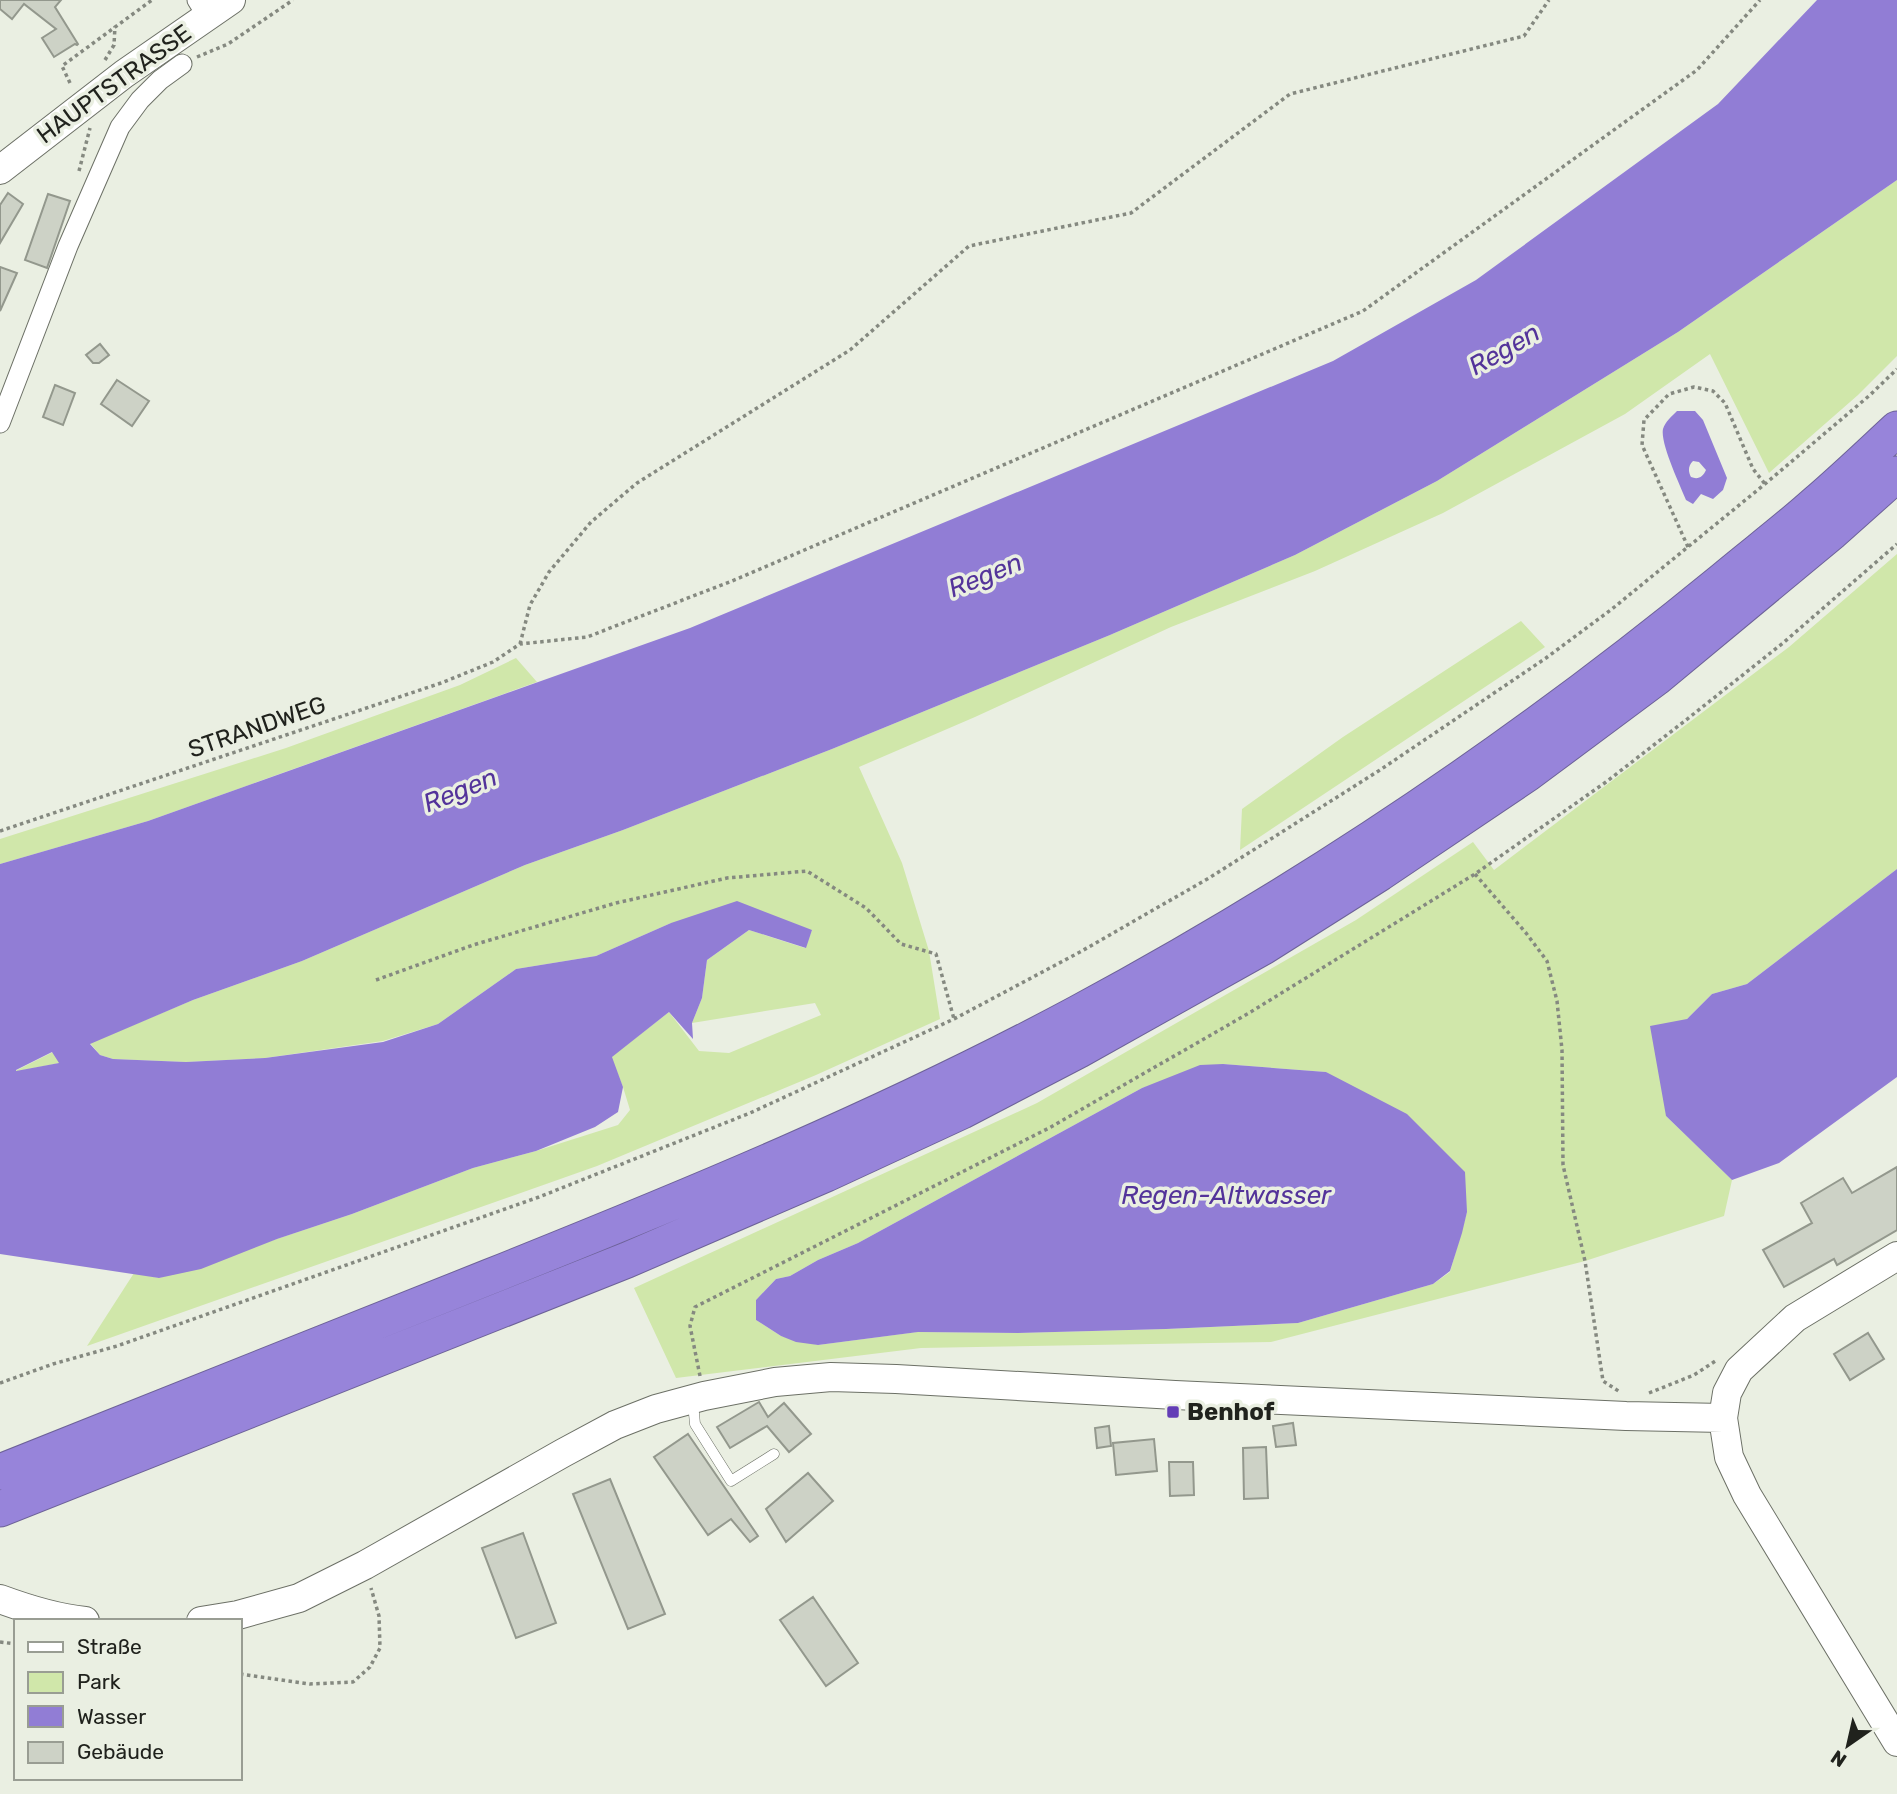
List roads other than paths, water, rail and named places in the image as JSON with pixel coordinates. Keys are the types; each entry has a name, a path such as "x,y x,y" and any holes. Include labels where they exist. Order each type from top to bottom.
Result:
{"highway":[{"path":"0,1472 672,1204 828,1136 960,1074 1079,1012 1259,909 1364,844 1503,749 1667,625 1816,504 1897,429"},
{"path":"0,1509 627,1260 826,1174 962,1111 1079,1050 1264,947 1527,774 1656,678 1832,532 1897,474"}],"street":[{"name":"HAUPTSTRASSE","path":"0,170 124,74 202,8 231,0"},
{"path":"0,423 68,246 120,127 140,100 182,64"},
{"path":"1897,1256 1796,1318 1739,1370 1727,1393 1723,1418 1729,1457 1747,1495 1897,1742"},
{"path":"213,1619 299,1598 365,1565 615,1425 656,1409 699,1397 775,1382 831,1377 896,1379 1599,1415 1723,1418"},
{"path":"0,1599 70,1619"}],"lane":[{"path":"699,1397 695,1424 732,1481 774,1454"}],"water":[{"name":"Regen","path":"1817,0 1897,0 1897,180 1678,332 1437,481 1295,555 1110,635 832,749 525,865 302,961 193,1000 90,1044 100,1055 113,1059 186,1062 265,1058 383,1042 438,1024 516,969 596,956 671,923 737,901 812,930 806,948 749,930 707,960 702,998 692,1023 693,1039 669,1012 612,1057 623,1087 618,1112 595,1127 536,1151 473,1168 201,1269 159,1278 0,1254 0,864 148,821 690,628 1333,361 1476,280 1718,104","holes":["52,1052 59,1063 16,1071"]},
{"path":"1677,411 1695,411 1703,420 1727,478 1723,490 1713,499 1701,494 1693,504 1686,500 1667,454 1663,429","holes":["1693,461 1699,462 1705,472 1698,478 1691,477 1690,465"]},
{"path":"1897,869 1897,1077 1779,1163 1732,1180 1666,1116 1650,1026 1687,1019 1712,994 1747,984"},
{"name":"Regen-Altwasser","path":"1223,1064 1326,1072 1407,1114 1465,1172 1467,1212 1450,1271 1433,1284 1298,1323 1018,1333 918,1332 818,1345 796,1342 781,1336 756,1320 756,1300 776,1279 790,1276 818,1260 858,1243 1142,1088 1200,1065"}],"place":[{"name":"Benhof","path":"1173,1412"}]}
